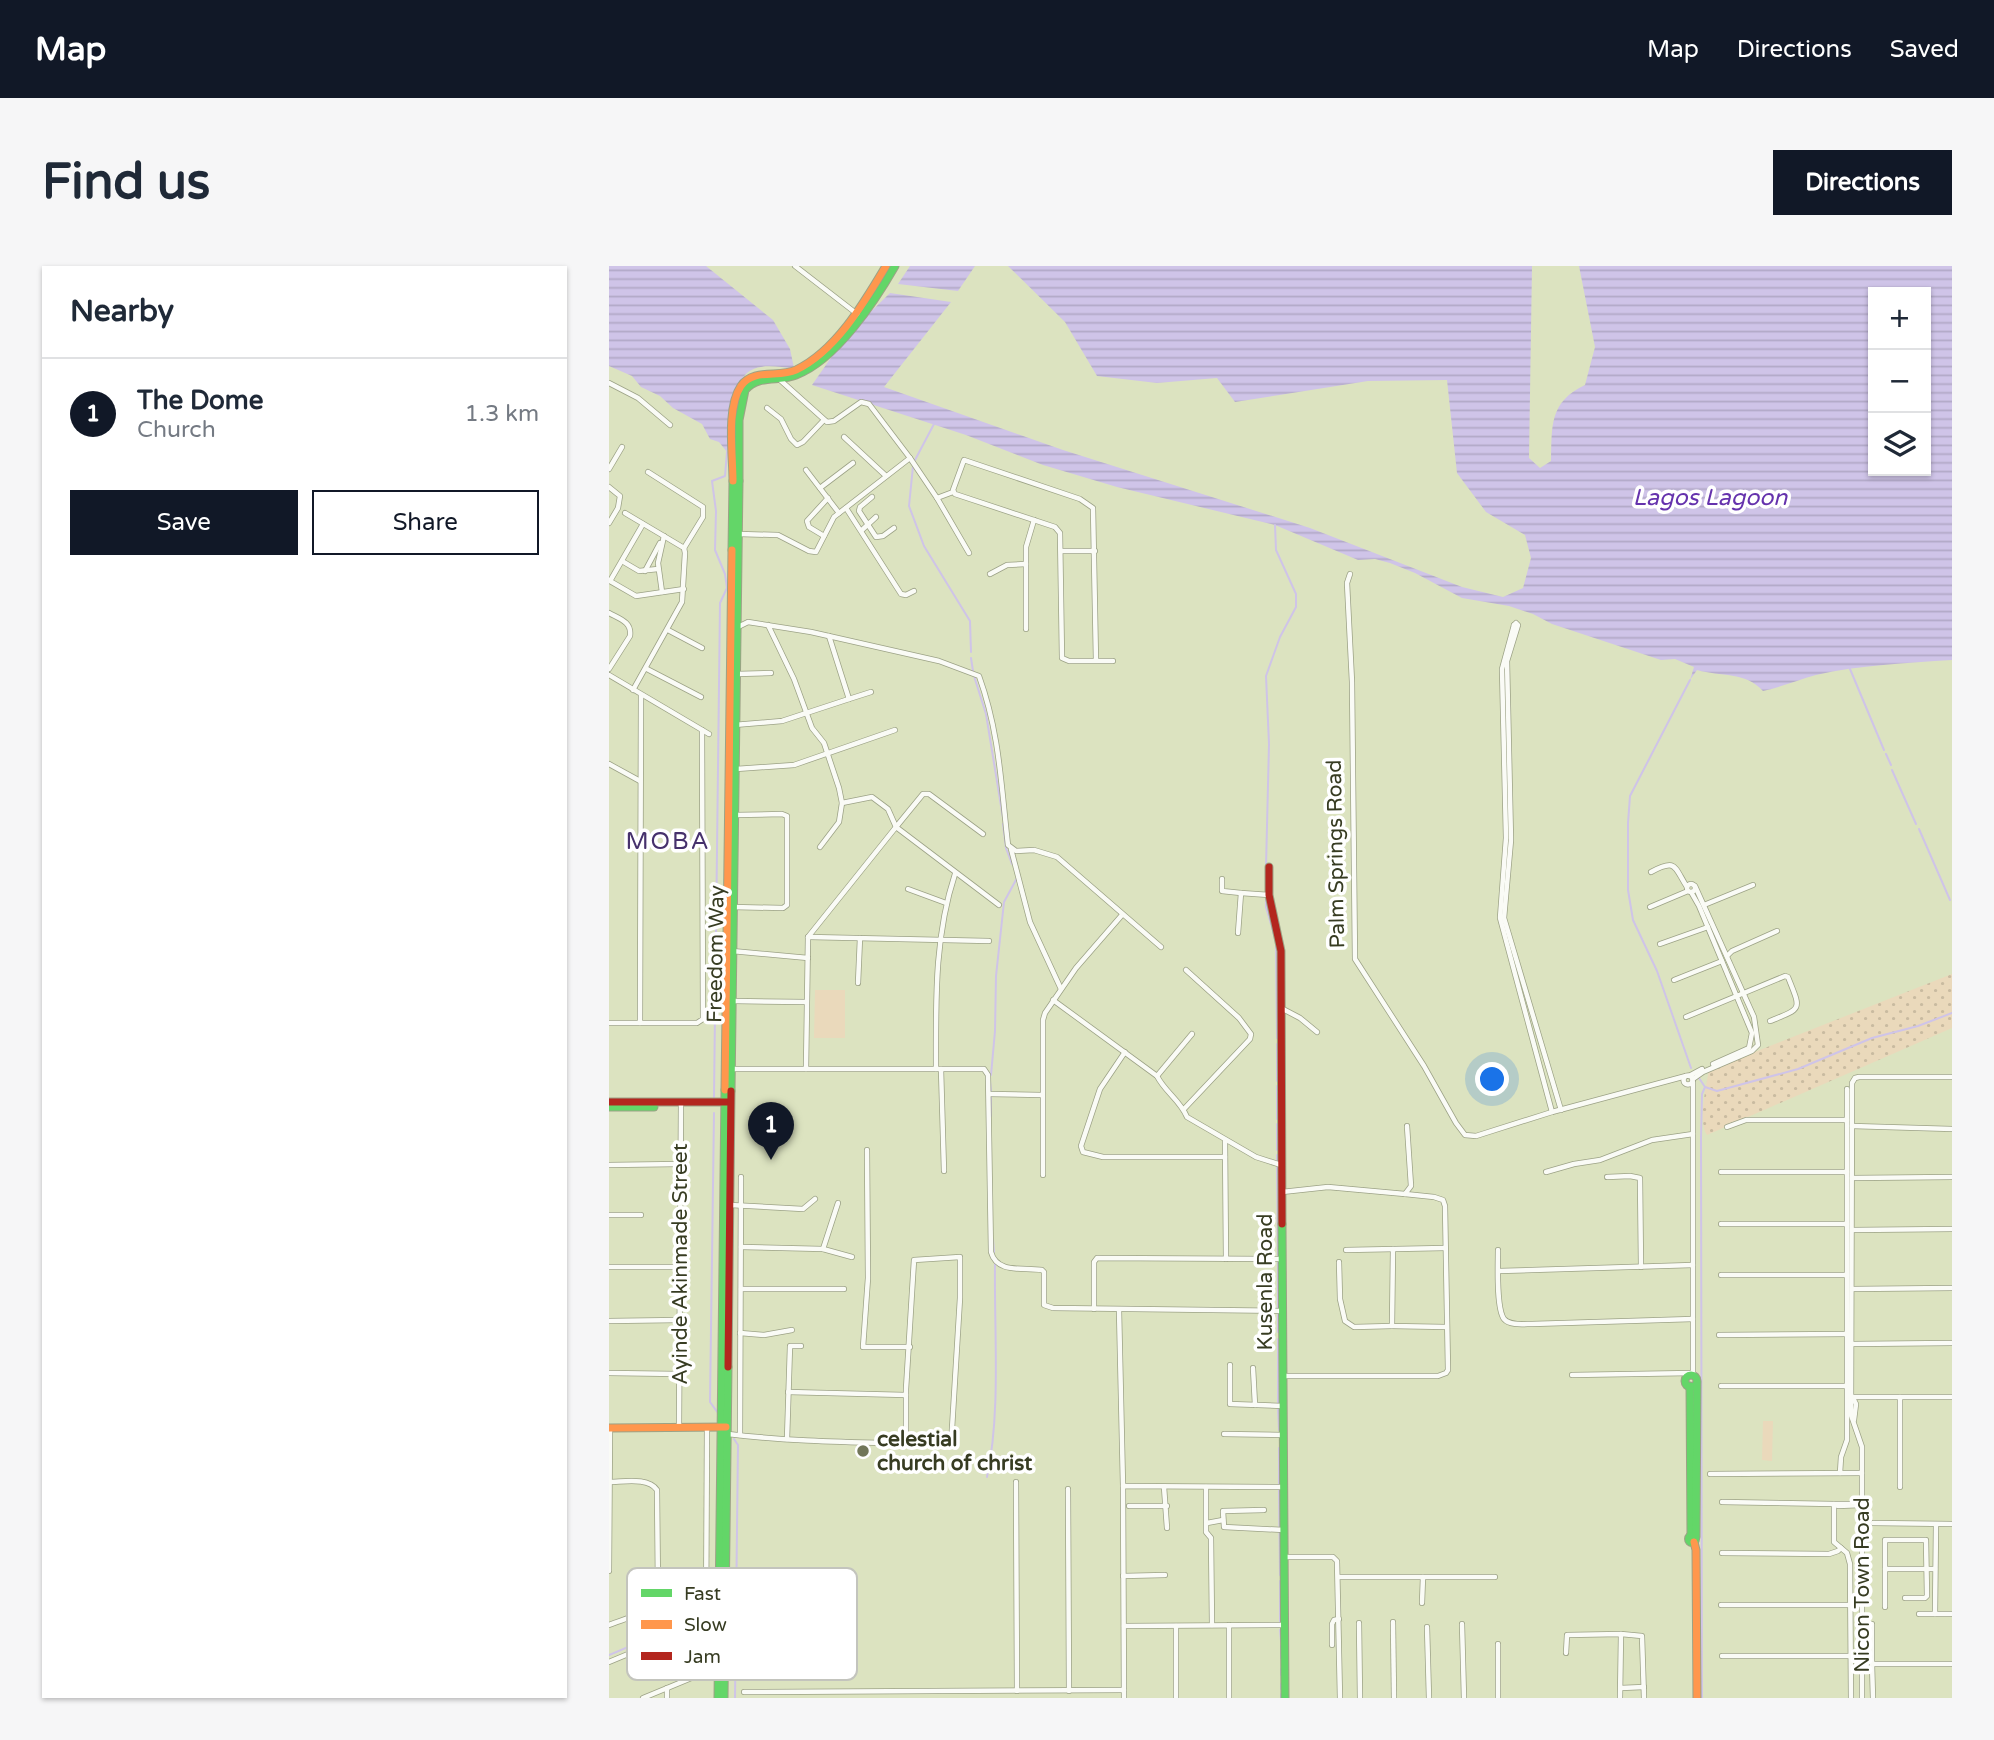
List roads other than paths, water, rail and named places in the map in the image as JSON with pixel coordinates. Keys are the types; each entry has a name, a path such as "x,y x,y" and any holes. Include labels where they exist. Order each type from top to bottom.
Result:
{"main road":[{"path":"736,481 741,385 752,377 792,372 818,354 858,314 886,266"},
{"path":"739,398 755,382 801,374 821,359 895,266"},
{"name":"Freedom Way","path":"731,907 739,534 736,481"},
{"name":"Freedom Way","path":"722,1568 726,1429 736,481"},
{"name":"Kusenla Road","path":"1269,867 1267,894 1280,939 1285,1698"},
{"name":"Freedom Way","path":"724,1568 730,1205 728,1105 734,1001 731,951"},
{"path":"609,1105 728,1105"},
{"path":"1693,1374 1697,1377 1693,1385 1697,1698"},
{"path":"610,1428 726,1429"},
{"name":"Freedom Way","path":"718,1698 720,1680"},
{"name":"Freedom Way","path":"723,1680 724,1698"}],"street":[{"path":"796,266 858,314"},
{"path":"779,379 824,420 834,421 861,402 869,404 937,498 969,553"},
{"path":"609,383 638,398 670,425"},
{"path":"767,408 782,419 791,439 797,445 824,420"},
{"path":"844,437 885,476"},
{"path":"609,469 622,447"},
{"path":"739,534 778,535 814,552 818,550 831,520 910,458"},
{"path":"953,492 962,461 966,460 1088,502 1094,512 1096,661"},
{"path":"820,488 853,463"},
{"path":"806,470 839,513"},
{"path":"633,690 669,630 682,602 684,548 703,517 703,507 647,472"},
{"path":"609,486 620,496 618,508 609,523"},
{"path":"937,498 953,492 1058,529 1061,538 1061,655 1069,661 1113,661"},
{"path":"824,536 809,527 807,521 828,498"},
{"path":"872,498 859,509 876,537 879,538 894,528"},
{"path":"846,508 901,594 914,591"},
{"path":"625,513 684,548"},
{"path":"862,530 876,517"},
{"path":"1026,629 1025,547 1034,520"},
{"path":"643,524 609,582 636,596 684,589"},
{"path":"662,592 658,569 664,536"},
{"path":"645,571 664,536"},
{"path":"1061,551 1095,551"},
{"path":"622,561 639,571 658,569"},
{"path":"990,575 1007,565 1026,565"},
{"name":"Palm Springs Road","path":"1350,574 1347,583 1352,682 1357,964 1424,1066 1456,1124 1465,1135 1476,1136 1677,1078 1689,1080"},
{"path":"609,613 626,622 631,630 609,669"},
{"path":"737,628 748,622 829,636 939,661 979,676 990,705 1000,757 1008,845 1030,922 1061,990"},
{"path":"1552,1112 1500,918 1506,838 1502,669 1516,623 1518,625 1507,661 1511,840 1504,918 1561,1110"},
{"path":"768,625 794,679 814,732 824,743 842,803 835,829 820,847"},
{"path":"669,630 702,649"},
{"path":"829,636 849,699"},
{"path":"646,668 701,697"},
{"path":"737,674 771,673"},
{"path":"609,675 709,734"},
{"path":"733,725 782,721 871,692"},
{"path":"640,1023 641,695"},
{"path":"609,1023 700,1022 703,1015 702,730"},
{"path":"736,769 794,765 895,730"},
{"path":"609,764 640,781"},
{"path":"806,1069 808,937 923,794 929,794 983,834"},
{"path":"842,803 872,797 888,809 896,827 999,905"},
{"path":"731,907 783,908 787,905 788,887 787,816 735,815"},
{"path":"1011,849 1034,850 1057,858 1161,947"},
{"path":"1572,1375 1693,1374 1693,1134 1692,1090 1689,1080 1752,1051 1758,1045 1754,1017 1740,995 1704,905 1672,864 1666,864 1651,872"},
{"path":"944,1171 938,1069 937,976 946,904 955,874"},
{"path":"1222,879 1222,891 1267,894"},
{"path":"1704,905 1753,885"},
{"path":"1650,907 1689,887"},
{"path":"1689,887 1724,958"},
{"path":"908,889 946,904"},
{"path":"1238,933 1241,893"},
{"path":"1042,1175 1043,1020 1053,1000 1076,968 1122,915"},
{"path":"1661,944 1708,927"},
{"path":"1674,980 1776,931"},
{"path":"808,937 989,941"},
{"path":"858,983 860,938"},
{"path":"731,951 808,958"},
{"path":"1184,1109 1249,1040 1251,1034 1239,1018 1187,970"},
{"path":"1686,1017 1788,977 1797,999 1797,1009 1770,1021"},
{"path":"1053,1000 1157,1076 1184,1109 1187,1117 1255,1157 1281,1165"},
{"path":"734,1001 806,1002"},
{"path":"1281,1008 1300,1018 1317,1032"},
{"path":"1157,1076 1192,1034"},
{"path":"1125,1052 1100,1089 1081,1146 1083,1152 1103,1157 1225,1157"},
{"path":"732,1069 984,1069 988,1071 993,1260 1002,1267 1044,1272 1043,1302 1048,1307 1282,1311"},
{"name":"Nicon Town Road","path":"1862,1698 1862,1447 1851,1415 1852,1083 1855,1078 1952,1077"},
{"path":"1840,1473 1841,1457 1847,1440 1847,1089"},
{"path":"1548,1094 1557,1091"},
{"path":"989,1094 1041,1095"},
{"name":"Ayinde Akinmade Street","path":"679,1427 681,1105"},
{"path":"1727,1127 1745,1120 1847,1120"},
{"path":"1405,1194 1411,1186 1407,1126"},
{"path":"1852,1126 1952,1129"},
{"path":"1546,1172 1600,1160 1653,1140 1693,1134"},
{"path":"1225,1140 1226,1259"},
{"path":"867,1150 869,1278 863,1347 910,1347"},
{"path":"609,1165 680,1164"},
{"path":"1721,1172 1847,1172"},
{"path":"740,1435 741,1177"},
{"path":"1607,1177 1640,1178 1641,1268"},
{"path":"1852,1178 1952,1177"},
{"path":"1281,1192 1328,1187 1443,1200 1448,1370 1443,1375 1283,1376"},
{"path":"730,1205 803,1209 815,1199"},
{"path":"823,1249 838,1203"},
{"path":"609,1215 641,1214"},
{"path":"1721,1224 1847,1224"},
{"path":"1852,1230 1952,1229"},
{"path":"741,1247 823,1249 852,1257"},
{"path":"1346,1250 1445,1248"},
{"path":"1392,1326 1393,1249"},
{"path":"1498,1250 1502,1312 1504,1319 1513,1324 1693,1319"},
{"path":"726,1429 740,1435 787,1439 905,1444 951,1445 960,1257 914,1260 905,1444"},
{"path":"1094,1309 1094,1262 1097,1258 1282,1259"},
{"path":"1339,1262 1340,1299 1345,1321 1354,1327 1446,1327"},
{"path":"1499,1271 1693,1265"},
{"path":"609,1267 680,1266"},
{"path":"1721,1275 1847,1275"},
{"path":"1853,1289 1952,1288"},
{"path":"741,1289 844,1289"},
{"path":"1119,1310 1124,1698"},
{"path":"609,1321 680,1320"},
{"path":"740,1333 764,1335 792,1330"},
{"path":"1719,1335 1847,1334"},
{"path":"1853,1344 1952,1343"},
{"path":"787,1439 790,1346 801,1346"},
{"path":"1230,1365 1230,1404 1283,1406"},
{"path":"1253,1368 1255,1405"},
{"path":"609,1373 679,1374"},
{"path":"1721,1386 1847,1386"},
{"path":"788,1392 906,1395"},
{"path":"1853,1397 1952,1397"},
{"path":"1900,1397 1900,1487"},
{"path":"706,1568 707,1427"},
{"path":"609,1571 610,1428"},
{"path":"1224,1434 1283,1435"},
{"path":"1710,1474 1862,1473"},
{"path":"609,1482 647,1482 657,1490 658,1568"},
{"path":"1016,1482 1017,1691"},
{"path":"1123,1486 1283,1487"},
{"path":"1164,1487 1167,1528"},
{"path":"1206,1487 1212,1625"},
{"path":"1067,1489 1069,1691"},
{"path":"1722,1502 1838,1506 1862,1504"},
{"path":"1834,1504 1833,1538 1849,1557 1850,1564 1851,1698"},
{"path":"1129,1506 1167,1506"},
{"path":"1264,1510 1223,1511 1224,1527 1283,1530"},
{"path":"1206,1522 1223,1520"},
{"path":"1873,1523 1952,1524"},
{"path":"1935,1614 1936,1525"},
{"path":"1885,1607 1885,1540 1926,1540 1925,1598 1905,1598"},
{"path":"1721,1553 1829,1553 1841,1548"},
{"path":"1284,1557 1336,1558 1339,1577 1340,1698"},
{"path":"1885,1569 1935,1569"},
{"path":"1123,1576 1165,1575"},
{"path":"1339,1577 1495,1577"},
{"path":"1422,1602 1423,1577"},
{"path":"1721,1605 1850,1605"},
{"path":"1919,1614 1952,1614"},
{"path":"609,1625 627,1617"},
{"path":"1332,1645 1332,1623 1339,1619"},
{"path":"1393,1622 1394,1698"},
{"path":"1359,1623 1360,1698"},
{"path":"1462,1624 1464,1698"},
{"path":"1872,1624 1873,1698"},
{"path":"1229,1625 1230,1698"},
{"path":"1124,1626 1284,1625"},
{"path":"1176,1626 1176,1698"},
{"path":"1427,1627 1429,1698"},
{"path":"1621,1634 1621,1698"},
{"path":"1566,1653 1567,1635 1642,1636 1644,1698"},
{"path":"1498,1644 1498,1698"},
{"path":"609,1662 627,1654"},
{"path":"1722,1656 1850,1656"},
{"path":"1872,1664 1952,1664"},
{"path":"643,1698 686,1680"},
{"path":"1621,1688 1644,1687"},
{"path":"667,1688 667,1698"},
{"path":"744,1692 977,1695 1017,1691 1124,1690"}],"water":[{"path":"609,266 706,266 773,320 790,349 794,368 761,367 750,371 742,379 734,402 727,452 719,442 710,439 702,424 673,408 660,396 641,387 632,376 609,366"},
{"path":"910,266 975,266 958,291 898,284"},
{"name":"Lagos Lagoon","path":"1008,266 1532,266 1529,458 1540,468 1551,461 1553,426 1559,407 1573,392 1585,385 1595,347 1579,266 1952,266 1952,660 1849,669 1816,675 1763,691 1741,677 1697,670 1690,680 1694,667 1675,659 1661,660 1552,624 1509,606 1462,598 1390,563 1375,559 1358,560 1275,525 1117,487 1043,465 966,435 812,385 846,336 890,293 951,302 884,387 1063,450 1310,528 1462,587 1503,597 1523,588 1531,558 1525,535 1486,512 1457,473 1447,380 1368,381 1235,402 1217,378 1157,383 1097,376 1065,322"}],"waterway":[{"path":"915,460 934,424"},
{"path":"714,1097 720,603 727,588 725,574 715,550 716,511 712,481 725,476 727,452"},
{"path":"913,466 909,506 924,546 970,621 971,652"},
{"path":"1266,867 1269,744 1266,676 1280,637 1296,607 1296,594 1276,550 1275,525"},
{"path":"971,658 973,671"},
{"path":"1850,669 1884,750"},
{"path":"974,676 986,714 1003,818"},
{"path":"1690,680 1630,796 1628,890 1633,920 1657,971 1691,1068"},
{"path":"1886,754 1891,765"},
{"path":"1892,770 1916,824"},
{"path":"1003,824 1006,848 1012,864"},
{"path":"1919,829 1950,900"},
{"path":"991,1075 996,976 1004,902 1017,878"},
{"path":"1266,897 1266,907 1276,941 1277,1038"},
{"path":"1705,1087 1717,1091 1798,1069 1872,1038 1918,1026 1952,1013"},
{"path":"1277,1044 1277,1081"},
{"path":"1699,1078 1705,1087 1702,1094 1701,1138 1702,1698"},
{"path":"990,1081 991,1091"},
{"path":"1277,1086 1277,1119"},
{"path":"991,1097 991,1116"},
{"path":"714,1113 710,1402 718,1413"},
{"path":"1277,1124 1277,1150"},
{"path":"1277,1155 1277,1161"},
{"path":"1277,1167 1278,1256"},
{"path":"993,1240 994,1252"},
{"path":"1278,1262 1278,1308"},
{"path":"987,1477 994,1426 995,1264"},
{"path":"1278,1314 1278,1332"},
{"path":"1278,1339 1278,1404"},
{"path":"1278,1409 1279,1430"},
{"path":"734,1439 738,1445 737,1568"},
{"path":"1279,1448 1279,1484"},
{"path":"1279,1490 1280,1575"},
{"path":"1280,1581 1280,1622"},
{"path":"1280,1630 1281,1641"},
{"path":"1281,1646 1281,1658"},
{"path":"609,1655 627,1647"},
{"path":"1281,1669 1281,1675"},
{"path":"735,1680 735,1698"},
{"path":"1281,1684 1281,1689"}],"place":[{"name":"The Dome","path":"771,1160"},
{"name":"celestial church of christ","path":"863,1451"}],"district":[{"name":"MOBA","path":"668,841"}]}
